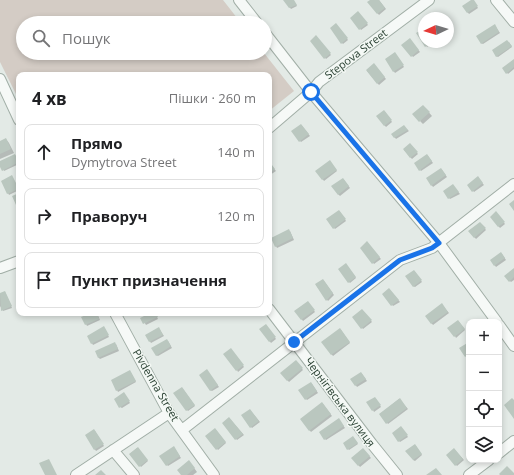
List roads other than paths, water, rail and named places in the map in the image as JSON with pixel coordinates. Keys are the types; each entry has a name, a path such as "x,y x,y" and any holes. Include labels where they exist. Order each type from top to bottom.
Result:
{"street":[{"path":"239,0 252,16"},
{"name":"Stepova Street","path":"272,125 311,92 319,82 429,0"},
{"path":"496,0 514,22"},
{"path":"272,42 311,92 439,243 495,319"},
{"path":"0,79 16,114"},
{"path":"182,430 400,260 432,248 514,184"},
{"path":"0,268 16,261"},
{"name":"Чернігівська вулиця","path":"272,313 397,475"},
{"name":"Pivdenna Street","path":"117,316 169,413 214,475"},
{"path":"502,329 514,346"},
{"path":"76,475 169,413"},
{"path":"502,451 514,441"},
{"path":"113,450 134,475"},
{"path":"469,475 485,463"}]}
